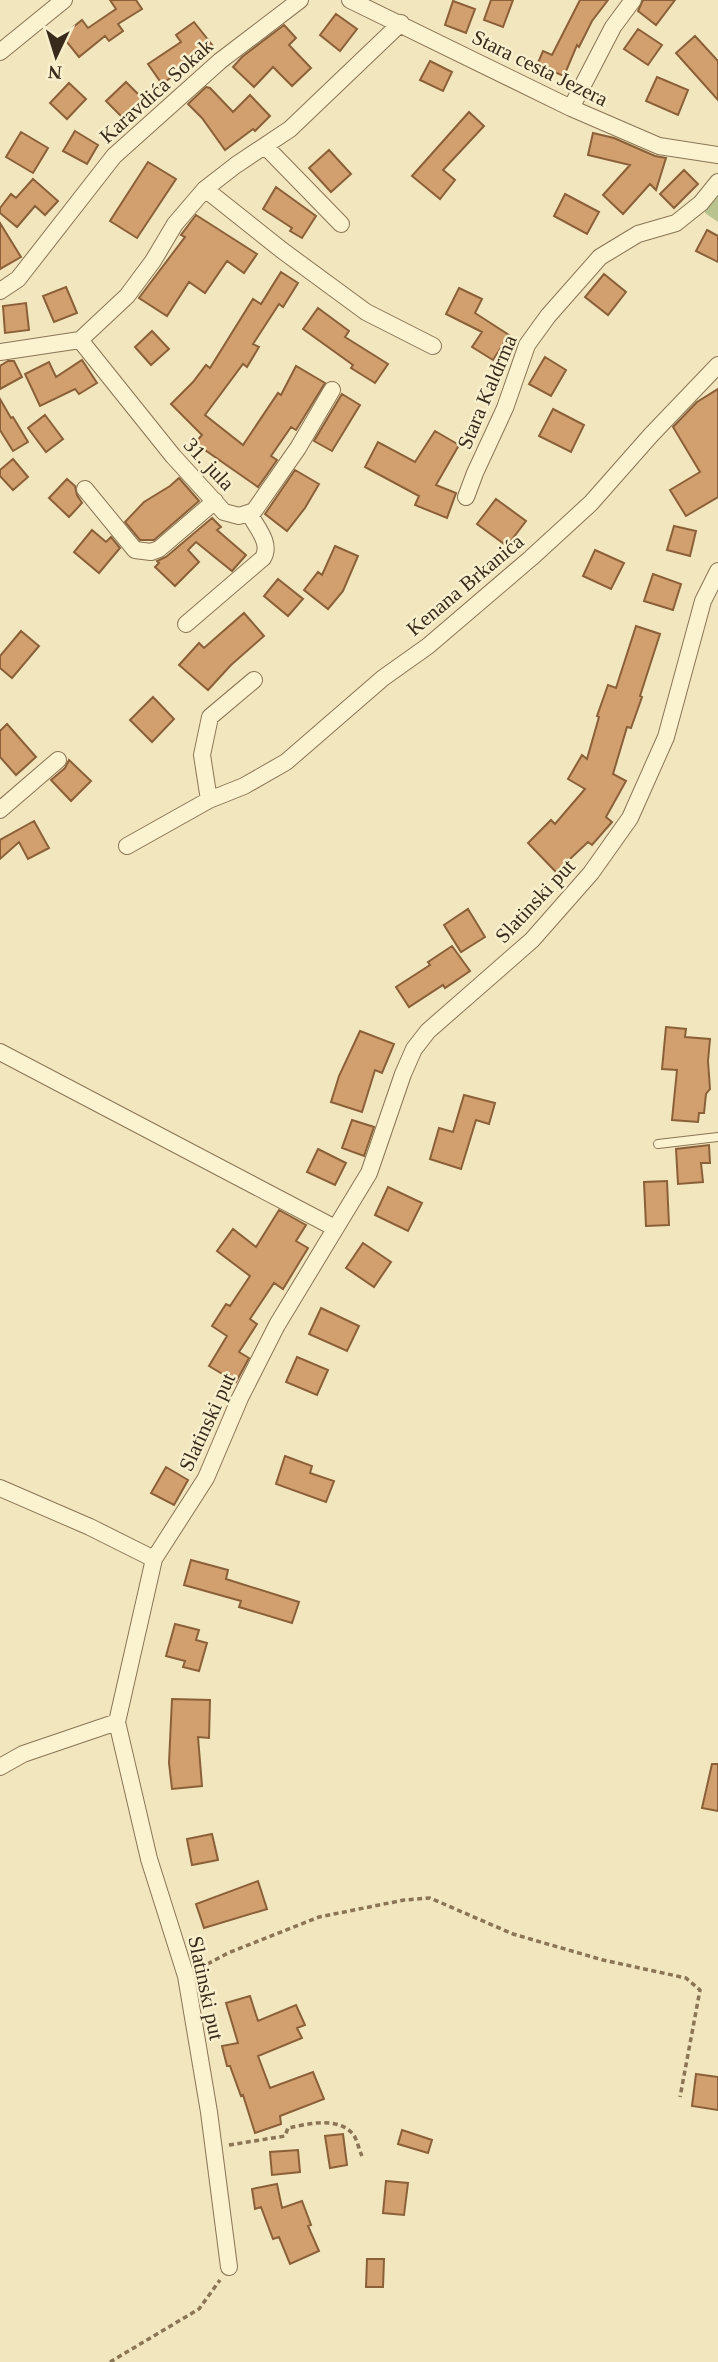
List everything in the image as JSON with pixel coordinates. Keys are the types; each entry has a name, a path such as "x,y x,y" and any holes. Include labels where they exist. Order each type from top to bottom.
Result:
{"street":[{"path":"0,52 64,0"},
{"name":"Karavdića Sokak","path":"0,291 18,279 114,156 220,61 300,0"},
{"name":"Stara cesta Jezera","path":"351,0 571,108 659,146 718,155"},
{"path":"571,108 612,27 633,0"},
{"path":"0,352 80,340 127,296 153,261 175,224 205,189 290,129 401,23"},
{"path":"265,146 341,224"},
{"name":"Stara Kaldrma","path":"466,497 505,408 527,345 548,316 600,257 638,234 676,223 701,203 718,182"},
{"path":"205,189 366,312 433,346"},
{"name":"31. jula","path":"80,340 149,429 224,512 239,516 254,511 298,448 332,390"},
{"name":"Kenana Brkanića","path":"127,846 209,800 244,786 286,762 383,678 428,646 480,602 591,503 718,365"},
{"path":"85,489 135,550 145,552 159,549 215,501"},
{"path":"186,624 266,553 267,546 249,513"},
{"name":"Slatinski put","path":"229,2267 186,1976 149,1859 117,1723 154,1559 206,1478 240,1398 277,1325 369,1173 414,1049 428,1031 532,940 591,873 630,818 666,737 703,601 718,571"},
{"path":"209,800 202,755 210,717 254,680"},
{"path":"0,810 58,760"},
{"path":"0,1052 335,1228"},
{"path":"0,1488 90,1527 154,1559"},
{"path":"0,1767 23,1754 117,1723"}],"lane":[{"path":"658,1144 718,1137"}],"path":[{"path":"186,1976 228,1953 320,1917 404,1900 430,1898 513,1934 603,1960 685,1978 700,1990 680,2097"},
{"path":"213,2147 285,2136 288,2128 318,2122 340,2126 354,2135 362,2156"},
{"path":"110,2362 199,2309 229,2267"}],"green space":[{"path":"718,190 718,222 705,213 705,208"}],"building":[{"path":"110,0 136,0 142,9 118,24 123,31 109,41 105,36 79,57 62,36 82,20 88,28 116,9"},
{"path":"491,0 513,0 503,27 484,20"},
{"path":"580,0 608,0 592,21 579,47 577,45 564,76 537,65 543,51 552,55"},
{"path":"643,0 675,0 656,25 638,11"},
{"path":"453,1 475,9 466,33 445,25"},
{"path":"336,14 357,29 340,51 320,35"},
{"path":"194,22 213,46 162,84 148,64 181,42 176,35"},
{"path":"284,25 296,38 289,45 311,68 292,86 273,67 254,87 233,67"},
{"path":"638,29 662,45 648,65 624,49"},
{"path":"695,36 718,61 718,100 676,53"},
{"path":"430,61 452,72 443,91 420,80"},
{"path":"657,77 688,90 678,115 646,101"},
{"path":"126,82 145,101 125,120 106,101"},
{"path":"69,83 86,99 67,119 50,103"},
{"path":"206,87 233,112 250,95 270,116 255,131 253,129 225,150 202,118 188,104"},
{"path":"469,112 484,126 443,170 455,180 440,199 412,176"},
{"path":"75,131 98,145 87,164 63,151"},
{"path":"21,132 48,148 33,173 6,157"},
{"path":"593,133 666,158 656,190 650,184 623,214 603,195 630,165 588,155"},
{"path":"329,150 351,174 331,192 309,168"},
{"path":"148,162 176,179 137,238 110,221"},
{"path":"684,170 698,184 674,208 660,194"},
{"path":"33,179 58,201 45,215 35,206 17,227 0,213 0,208 11,194 16,198"},
{"path":"276,187 316,216 302,238 263,209"},
{"path":"565,194 599,212 587,234 554,216"},
{"path":"196,215 257,254 244,273 227,261 205,293 189,282 167,316 139,298 185,237 181,235"},
{"path":"0,223 21,257 0,269"},
{"path":"707,230 718,236 718,262 696,251"},
{"path":"281,272 298,283 283,307 279,304 253,344 259,347 247,367 243,364 205,415 243,445 278,393 281,395 296,366 325,383 296,430 291,427 271,456 277,460 258,487 195,443 202,435 171,404 206,365 210,368 253,299 261,304"},
{"path":"604,274 626,292 608,315 585,297"},
{"path":"66,287 77,313 54,322 43,296"},
{"path":"459,288 482,299 475,313 509,335 493,360 472,347 482,332 446,314"},
{"path":"26,303 29,330 5,333 3,306"},
{"path":"318,308 349,331 345,337 388,364 375,383 351,368 353,365 303,329"},
{"path":"152,331 169,349 151,365 135,347"},
{"path":"545,357 566,370 551,396 529,384"},
{"path":"82,360 97,383 79,394 75,389 40,406 25,374 49,362 56,377"},
{"path":"14,361 22,377 0,389 0,366"},
{"path":"718,389 718,497 686,516 670,490 700,472 673,427 697,402"},
{"path":"342,394 360,405 332,451 314,441"},
{"path":"0,399 28,442 13,451 0,430"},
{"path":"553,409 584,425 571,452 539,436"},
{"path":"45,415 63,439 46,452 28,428"},
{"path":"435,431 459,445 436,485 456,493 447,518 415,505 419,496 365,467 378,442 415,462"},
{"path":"13,459 28,477 13,490 0,476 0,470"},
{"path":"295,470 319,484 287,531 265,514"},
{"path":"179,478 199,501 154,540 140,540 125,522 144,502"},
{"path":"67,479 75,486 82,503 69,517 49,498"},
{"path":"496,499 526,521 507,546 477,524"},
{"path":"212,518 221,527 217,530 246,555 232,571 196,542 188,550 199,562 175,586 155,567 159,563 157,561 166,557"},
{"path":"674,526 696,531 690,556 667,550"},
{"path":"92,530 106,542 111,537 120,548 99,573 74,552"},
{"path":"335,546 358,556 343,591 328,609 304,590 318,572 322,575"},
{"path":"595,550 624,563 611,589 583,576"},
{"path":"653,574 681,584 673,610 644,601"},
{"path":"278,579 303,599 288,616 264,596"},
{"path":"244,613 264,636 208,690 179,665 199,643 204,648"},
{"path":"636,626 660,634 640,696 642,697 631,728 627,727 613,774 626,781 606,817 612,822 592,845 588,842 556,872 528,843 551,820 555,824 585,789 568,779 582,755 587,759 599,717 597,716 608,685 616,688"},
{"path":"21,631 39,646 12,678 0,668 0,656"},
{"path":"153,697 174,719 152,742 130,720"},
{"path":"7,724 36,757 16,775 0,757 0,731"},
{"path":"69,760 91,781 71,801 51,780 65,768"},
{"path":"34,821 49,848 28,859 19,842 0,859 0,840"},
{"path":"468,909 485,937 461,952 444,925"},
{"path":"452,946 470,971 409,1007 396,987 430,965 428,962"},
{"path":"666,1027 686,1029 685,1037 710,1039 710,1089 706,1094 704,1113 699,1113 698,1122 672,1120 677,1070 662,1069"},
{"path":"360,1031 394,1044 382,1073 375,1070 362,1112 331,1102 339,1076"},
{"path":"464,1095 495,1103 489,1124 476,1120 461,1169 430,1159 439,1128 453,1132"},
{"path":"352,1120 374,1127 364,1156 342,1148"},
{"path":"709,1145 710,1163 701,1163 703,1182 678,1184 676,1149"},
{"path":"318,1149 346,1163 335,1185 307,1172"},
{"path":"667,1181 669,1225 646,1226 644,1182"},
{"path":"388,1187 422,1203 408,1231 375,1215"},
{"path":"279,1210 306,1225 296,1241 308,1248 283,1289 274,1283 250,1319 257,1324 239,1352 249,1358 236,1382 209,1366 227,1336 212,1326 226,1304 230,1306 250,1276 217,1251 233,1229 256,1247"},
{"path":"363,1243 391,1262 374,1287 346,1268"},
{"path":"321,1308 359,1326 347,1351 309,1334"},
{"path":"297,1357 328,1370 317,1395 286,1382"},
{"path":"285,1456 312,1466 310,1473 334,1481 326,1502 276,1484"},
{"path":"166,1467 188,1480 174,1505 151,1493"},
{"path":"191,1560 228,1570 226,1579 299,1602 292,1623 239,1607 241,1601 184,1585"},
{"path":"175,1624 199,1630 196,1640 207,1643 199,1671 183,1667 185,1661 166,1656"},
{"path":"172,1699 210,1700 209,1738 198,1737 202,1786 172,1789 169,1763"},
{"path":"712,1764 718,1764 718,1811 702,1808"},
{"path":"212,1834 218,1860 192,1865 187,1839"},
{"path":"258,1881 267,1909 204,1928 196,1904"},
{"path":"250,1996 258,2021 296,2005 305,2025 297,2028 302,2038 258,2056 270,2088 313,2072 324,2099 280,2116 281,2124 255,2133 243,2095 241,2096 230,2066 227,2066 222,2046 238,2043 226,2003"},
{"path":"696,2074 718,2077 718,2110 692,2106"},
{"path":"402,2130 432,2140 428,2153 398,2144"},
{"path":"343,2134 347,2165 330,2168 325,2136"},
{"path":"298,2150 300,2172 272,2175 270,2152"},
{"path":"386,2181 408,2183 404,2215 383,2213"},
{"path":"277,2184 282,2208 302,2201 311,2225 308,2226 319,2251 290,2264 279,2237 273,2239 261,2207 255,2209 252,2189"},
{"path":"367,2259 384,2259 383,2287 366,2287"}]}
